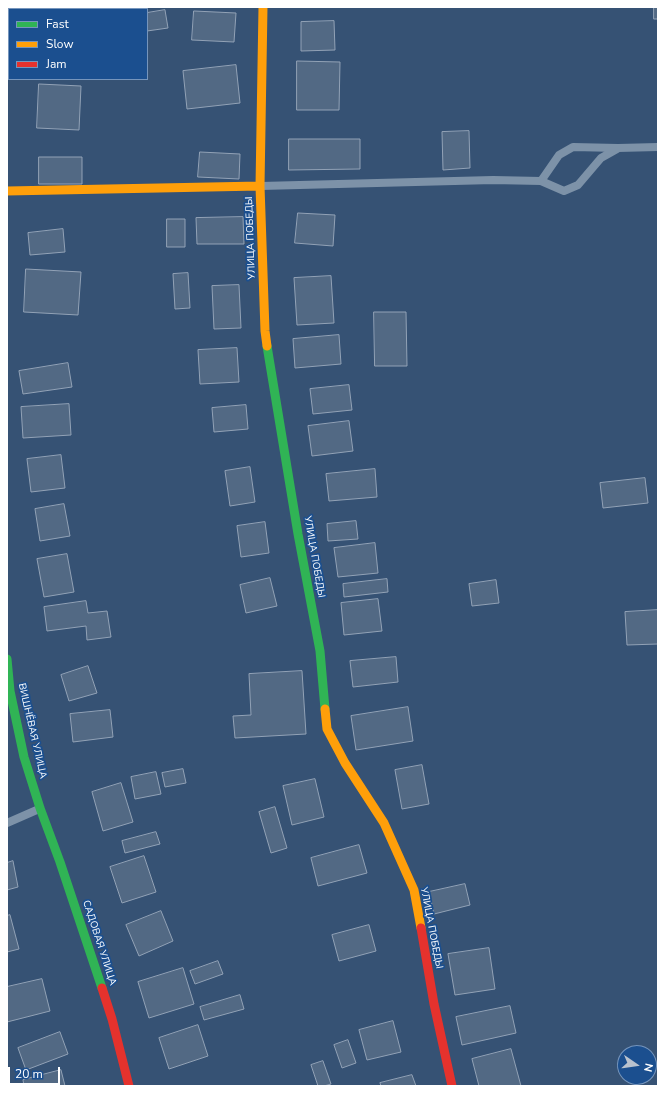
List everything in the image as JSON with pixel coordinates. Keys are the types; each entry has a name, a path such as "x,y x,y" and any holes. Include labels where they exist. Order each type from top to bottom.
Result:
{"street":[{"name":"УЛИЦА ПОБЕДЫ","path":"263,7 260,186 265,332 298,534 320,651 327,729 345,763 384,823 414,890 434,1004 452,1086"},
{"path":"7,191 260,186"},
{"name":"ВИШНЁВАЯ УЛИЦА","path":"7,659 10,691 24,757 40,808"},
{"name":"САДОВАЯ УЛИЦА","path":"40,808 60,862 112,1019 129,1086"}],"lane":[{"path":"541,181 559,154 573,147 658,147"},
{"path":"260,186 493,180 541,181 564,191 578,185 601,158 618,148"},
{"path":"7,823 40,808"}],"building":[{"path":"654,7 658,7 658,19 654,19"},
{"path":"165,10 168,28 148,31 148,13"},
{"path":"194,11 236,13 234,42 192,40"},
{"path":"334,21 335,50 301,51 301,22"},
{"path":"297,61 340,62 339,110 297,110"},
{"path":"236,65 240,103 187,109 183,71"},
{"path":"39,84 81,86 79,130 37,128"},
{"path":"469,131 470,168 443,170 442,132"},
{"path":"289,139 360,139 360,169 289,170"},
{"path":"200,152 240,154 239,179 198,177"},
{"path":"39,157 82,157 82,184 39,184"},
{"path":"298,213 335,215 333,246 295,243"},
{"path":"243,217 244,244 197,244 196,218"},
{"path":"167,219 185,219 185,247 167,247"},
{"path":"63,229 65,252 30,255 28,233"},
{"path":"26,269 81,272 78,315 24,312"},
{"path":"188,273 190,308 175,309 173,274"},
{"path":"331,276 334,323 297,325 294,278"},
{"path":"239,285 241,328 214,329 212,286"},
{"path":"374,312 406,312 407,366 375,366"},
{"path":"339,335 341,364 295,368 293,339"},
{"path":"237,348 239,382 200,384 198,350"},
{"path":"68,363 72,387 23,394 19,371"},
{"path":"349,385 352,410 313,414 310,389"},
{"path":"69,404 71,435 23,438 21,407"},
{"path":"246,405 248,429 214,432 212,408"},
{"path":"349,421 353,451 312,456 308,426"},
{"path":"61,455 65,488 31,492 27,459"},
{"path":"250,467 255,502 230,506 225,471"},
{"path":"375,469 377,497 329,501 326,474"},
{"path":"645,478 648,503 603,508 600,483"},
{"path":"64,504 70,536 40,541 35,509"},
{"path":"356,521 358,539 328,541 327,524"},
{"path":"265,522 269,553 241,557 237,526"},
{"path":"375,543 378,573 338,577 334,548"},
{"path":"67,554 74,592 44,597 37,559"},
{"path":"270,578 277,606 246,613 240,585"},
{"path":"387,579 388,592 344,597 343,584"},
{"path":"496,580 499,603 472,606 469,584"},
{"path":"378,599 382,631 344,635 341,603"},
{"path":"86,601 88,613 107,611 111,637 87,640 86,626 47,631 44,607"},
{"path":"658,610 658,644 627,645 625,612"},
{"path":"396,657 398,682 353,687 350,661"},
{"path":"88,666 97,693 69,701 61,675"},
{"path":"302,671 306,734 235,738 233,716 251,715 249,674"},
{"path":"408,707 413,741 356,750 351,716"},
{"path":"110,710 113,737 73,742 70,714"},
{"path":"422,765 429,804 402,809 395,770"},
{"path":"183,769 186,783 165,787 162,773"},
{"path":"156,772 161,794 135,799 131,777"},
{"path":"315,779 324,817 292,825 283,786"},
{"path":"121,783 133,822 103,831 92,792"},
{"path":"275,807 287,848 271,853 259,812"},
{"path":"156,832 160,844 125,853 122,841"},
{"path":"359,845 367,873 318,886 311,858"},
{"path":"144,856 156,892 122,903 110,867"},
{"path":"13,861 18,887 7,890 7,863"},
{"path":"465,884 470,905 434,914 429,892"},
{"path":"161,911 173,941 139,956 126,925"},
{"path":"10,915 19,949 7,952 7,916"},
{"path":"369,925 376,951 339,961 332,935"},
{"path":"489,948 495,989 455,995 448,954"},
{"path":"218,961 223,974 195,984 190,971"},
{"path":"183,968 194,1004 149,1018 138,982"},
{"path":"42,979 50,1011 7,1022 7,987"},
{"path":"240,995 244,1009 204,1020 200,1007"},
{"path":"510,1006 516,1033 462,1045 456,1017"},
{"path":"393,1021 401,1052 367,1060 359,1030"},
{"path":"198,1025 208,1056 169,1069 159,1038"},
{"path":"60,1032 68,1054 26,1070 18,1048"},
{"path":"348,1040 356,1063 342,1068 334,1045"},
{"path":"511,1049 521,1086 479,1086 472,1059"},
{"path":"323,1061 331,1084 318,1086 311,1065"},
{"path":"61,1070 65,1086 24,1086 23,1080"},
{"path":"412,1075 416,1086 381,1086 380,1083"}],"traffic: fast":[{"path":"267,346 298,534 320,651 325,709"},
{"path":"7,659 10,691 24,757 102,988"}],"traffic: slow":[{"path":"263,7 260,186 265,331 267,346"},
{"path":"7,191 260,186"},
{"path":"325,709 327,729 345,763 384,823 414,890 421,928"}],"traffic: jam":[{"path":"421,928 434,1004 452,1086"},
{"path":"102,988 112,1019 129,1086"}]}
